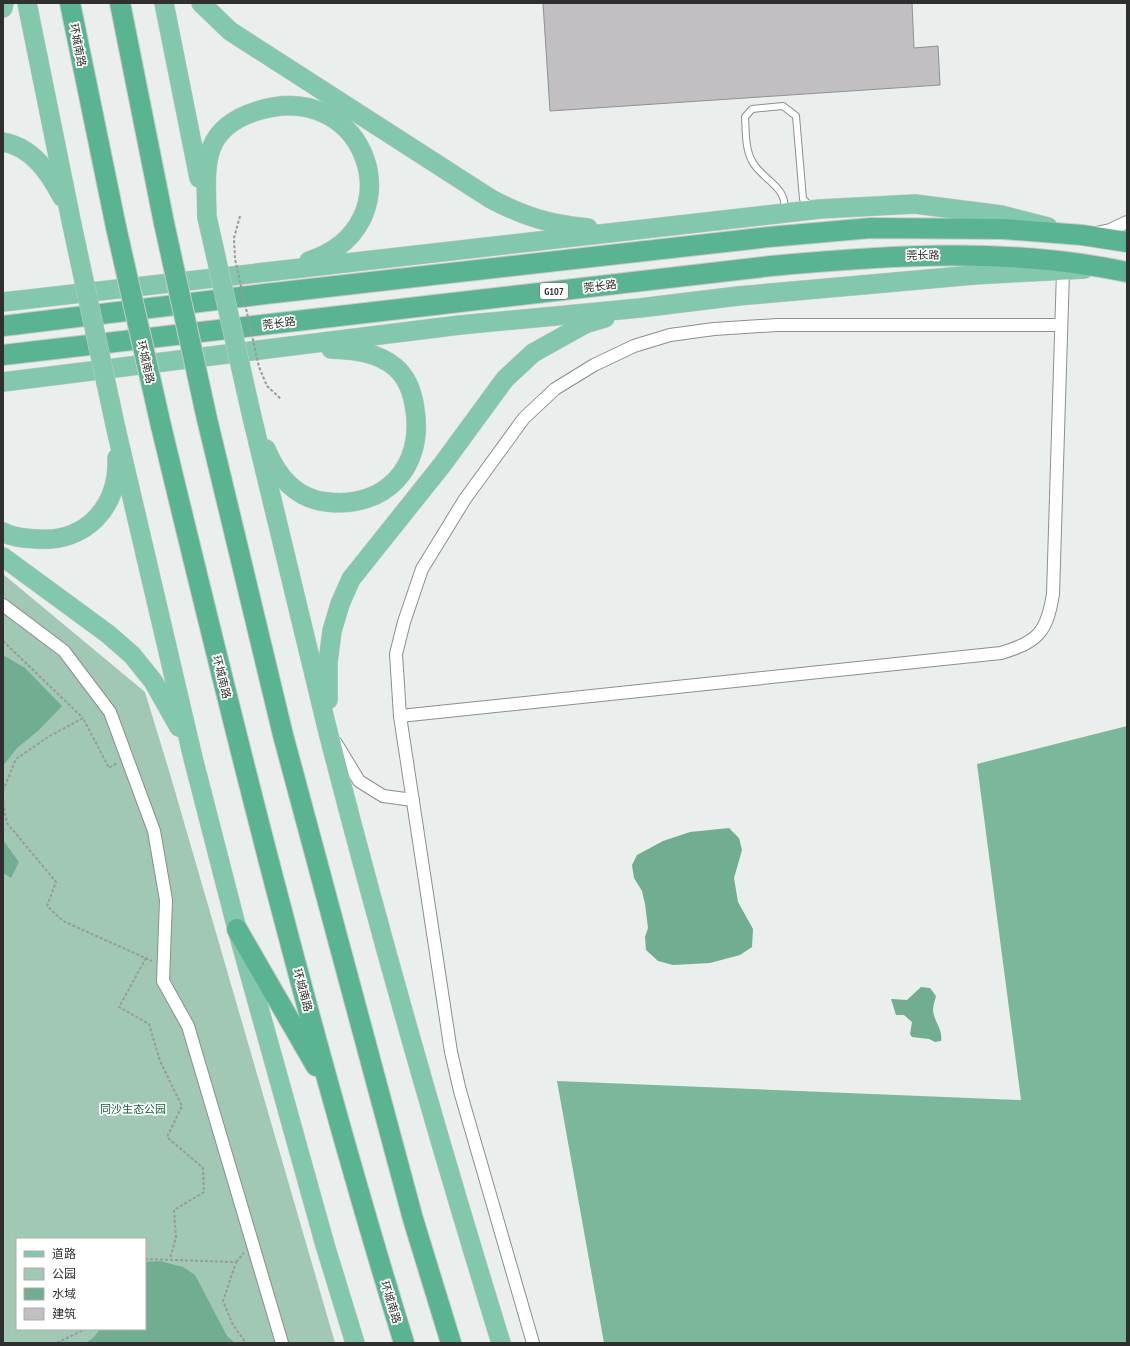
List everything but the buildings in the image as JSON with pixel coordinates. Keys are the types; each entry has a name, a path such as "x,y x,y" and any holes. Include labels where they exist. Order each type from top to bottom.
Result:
{"highway":[{"name":"环城南路","path":"70,3 116,227 161,426 238,746 370,1232 404,1343"},
{"path":"120,3 164,223 207,419 283,735 413,1219 451,1343"},
{"path":"3,326 265,294 761,238 871,228 1003,228 1082,235 1127,242"},
{"name":"莞长路","path":"3,355 771,266 871,257 1003,256 1062,261 1127,272"},
{"path":"237,929 331,1090"}],"main road":[{"path":"3,8 4,3"},
{"path":"27,3 72,225 116,429 193,758 237,929 325,1245 355,1343"},
{"path":"164,3 207,217 251,413 328,729 397,991 459,1206 501,1343"},
{"path":"201,3 230,31 490,200 514,212 537,220 561,225 627,232"},
{"path":"207,217 207,157 212,144 234,121 269,107 301,105 315,108 345,128 357,141 364,155 368,172 367,204 362,220 347,239 326,254 301,263 265,271"},
{"path":"3,142 14,144 27,151 41,164 62,197 72,225"},
{"path":"8,301 820,209 915,204 1001,215 1082,235"},
{"path":"3,382 460,325 640,308 738,296 903,280 1107,268"},
{"path":"328,729 328,662 332,631 340,604 351,579 442,465 505,379 533,353 585,324 640,308"},
{"path":"251,413 268,454 284,480 296,491 323,502 341,504 374,496 390,487 402,474 412,458 416,441 417,420 414,401 407,382 396,368 383,359 365,352 278,348"},
{"path":"3,386 29,379"},
{"path":"3,532 21,538 60,538 75,534 89,525 102,512 111,498 116,483 116,429"},
{"path":"3,557 108,634 132,655 153,681 172,712 193,758"}],"street":[{"path":"1082,235 1110,230 1127,222"},
{"path":"400,716 1001,653 1025,646 1042,631 1050,612 1053,594 1063,271"},
{"path":"533,1343 460,1091 451,1052 400,716 396,654 404,622 422,569 465,499 524,418 555,389 594,365 634,346 670,335 714,329 777,325 1061,325"},
{"path":"3,605 64,652 110,712 128,758 154,830 166,900 163,981 188,1026 282,1343"},
{"path":"328,729 359,781 383,796 413,800"}],"lane":[{"path":"774,214 784,209 786,201 779,190 752,162 746,140 745,117 752,109 783,106 796,116 803,199 809,205 820,209"}],"path":[{"path":"240,216 234,238 235,259 257,360 262,379 266,386 281,399"},
{"path":"3,641 83,718 109,768 128,758"},
{"path":"3,791 16,760 48,737 83,718"},
{"path":"3,802 7,823 56,882 48,906 63,921 164,966"},
{"path":"146,958 119,1007 149,1024 160,1061 182,1106 167,1137 203,1168 204,1192 174,1210 176,1237 170,1259"},
{"path":"146,1259 236,1262 223,1301 233,1325 246,1343"},
{"path":"57,1343 83,1330"}],"green space":[{"name":"同沙生态公园","path":"3,574 145,692 335,1343 3,1343"}],"shaded area":[{"path":"1127,726 1127,1343 604,1343 557,1081 1021,1100 977,764"}],"water":[{"path":"3,655 25,668 62,706 39,730 17,748 3,766"},
{"path":"729,828 739,838 742,850 734,878 738,902 753,929 752,947 740,955 710,963 673,965 658,961 646,950 645,937 648,928 645,904 642,891 634,878 632,865 637,855 663,841 690,832"},
{"path":"3,840 19,862 11,878 3,873"},
{"path":"921,987 930,988 936,996 933,1010 940,1029 941,1041 935,1042 929,1039 912,1037 910,1034 912,1022 904,1015 896,1015 891,999 907,1000"},
{"path":"160,1261 183,1267 195,1275 227,1336 235,1343 86,1343 94,1337 99,1330 146,1330 146,1262"}]}
